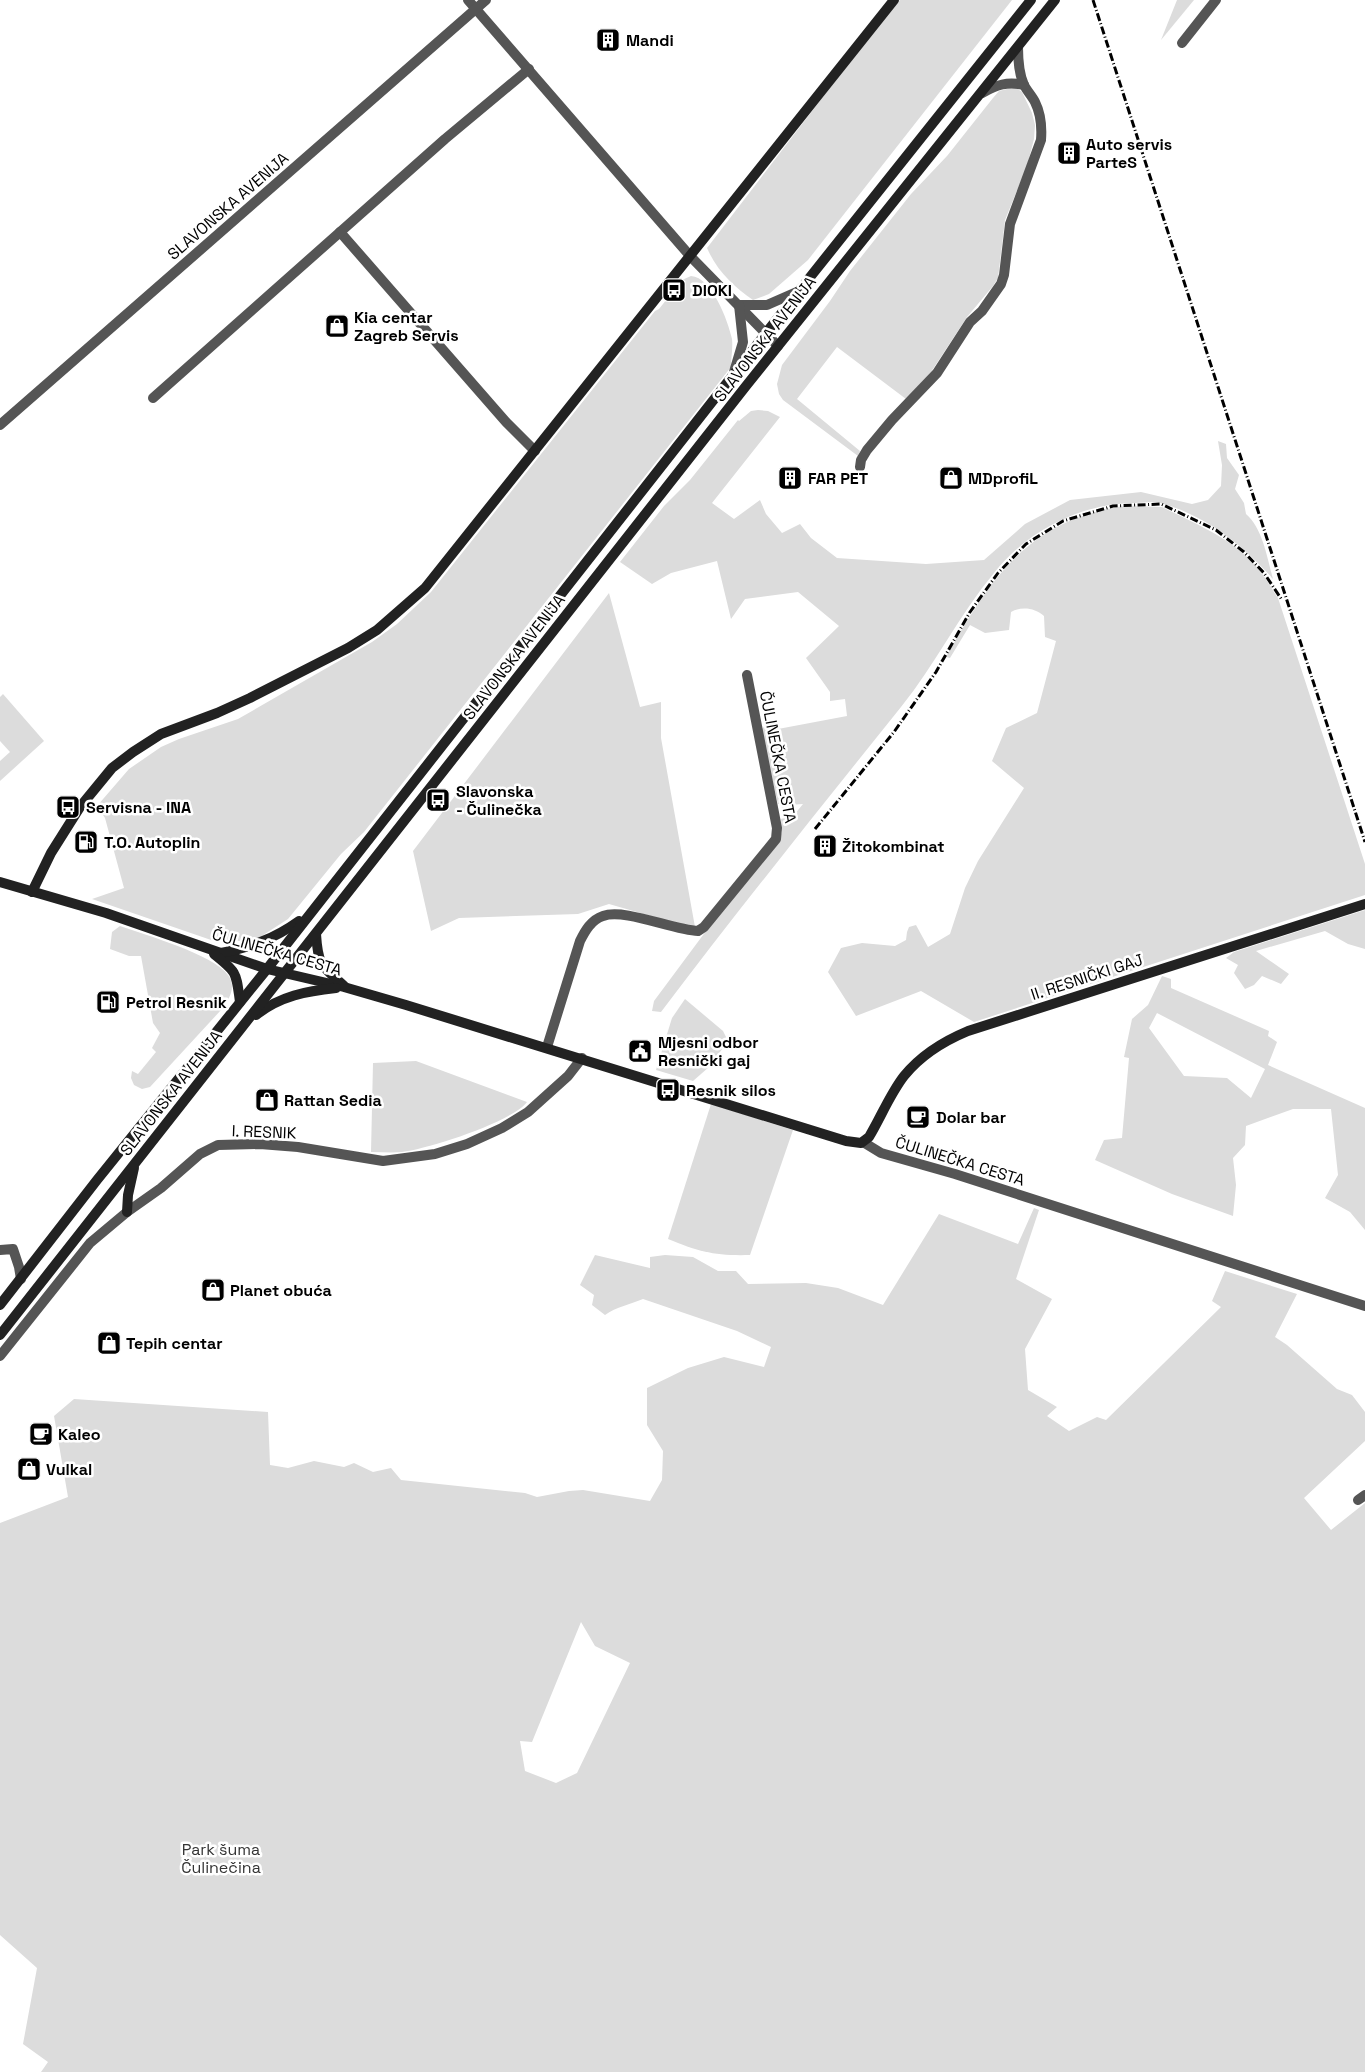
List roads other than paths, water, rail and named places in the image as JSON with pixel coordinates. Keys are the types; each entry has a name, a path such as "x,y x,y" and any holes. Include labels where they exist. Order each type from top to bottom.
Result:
{"main road":[{"path":"32,892 51,853 80,807 112,768 161,734 217,714 348,648 377,630 425,588 691,257 894,0"},
{"name":"SLAVONSKA AVENIJA","path":"0,1304 267,969 799,291 1031,0"},
{"name":"SLAVONSKA AVENIJA","path":"0,1335 778,346 1055,0"},
{"name":"ČULINEČKA CESTA","path":"0,882 106,914 267,969 344,987 547,1047 846,1141 863,1142"},
{"name":"II. RESNIČKI GAJ","path":"863,1142 869,1137 904,1076 916,1063 946,1041 968,1031 1365,904"},
{"path":"214,952 248,948 269,940 308,915"},
{"path":"316,934 317,956 321,963 344,987"},
{"path":"214,952 234,972 238,980 240,1002"},
{"path":"242,1026 269,1005 276,1002 298,994 344,987"},
{"path":"127,1212 129,1187 136,1164"}],"street":[{"name":"SLAVONSKA AVENIJA","path":"468,0 691,257 767,333"},
{"name":"SLAVONSKA AVENIJA","path":"0,425 486,0"},
{"path":"1182,43 1216,0"},
{"path":"860,467 861,460 867,450 892,420 937,373 970,322 982,311 1001,284 1004,275 1010,224 1041,140 1039,114 1035,101 1024,85 1020,70 1018,47"},
{"path":"153,398 445,139 529,69"},
{"path":"982,93 1000,84 1011,82 1024,85"},
{"path":"340,232 506,422 535,451"},
{"name":"SLAVONSKA AVENIJA","path":"739,305 767,305 799,291"},
{"name":"SLAVONSKA AVENIJA","path":"734,374 743,342 739,305"},
{"path":"767,333 778,346"},
{"name":"ČULINEČKA CESTA","path":"547,1047 580,941 588,926 602,916 617,914 698,931 709,921 776,839 777,828 747,675"},
{"name":"I. RESNIK","path":"0,1356 90,1243 127,1212 161,1188 200,1154 218,1145 260,1144 298,1147 383,1161 435,1154 467,1144 502,1128 528,1112 568,1076 582,1058"},
{"name":"ČULINEČKA CESTA","path":"863,1142 881,1153 965,1177 1365,1306"},
{"path":"0,1250 13,1249 21,1279"}],"railway":[{"path":"1093,0 1365,842"},
{"path":"815,829 894,732 936,672 970,612 998,573 1026,544 1063,521 1113,506 1161,504 1216,530 1244,552 1264,573 1282,600"}],"place":[{"name":"Mandi","path":"608,40"},
{"name":"Auto servis ParteS","path":"1069,153"},
{"name":"DIOKI","path":"674,290"},
{"name":"Kia centar Zagreb Servis","path":"337,326"},
{"name":"FAR PET","path":"790,478"},
{"name":"MDprofiL","path":"951,478"},
{"name":"Slavonska - Čulinečka","path":"438,800"},
{"name":"Servisna - INA","path":"68,807"},
{"name":"T.O. Autoplin","path":"86,842"},
{"name":"Žitokombinat","path":"825,846"},
{"name":"Petrol Resnik","path":"108,1002"},
{"name":"Mjesni odbor Resnički gaj","path":"640,1051"},
{"name":"Resnik silos","path":"668,1090"},
{"name":"Rattan Sedia","path":"267,1100"},
{"name":"Dolar bar","path":"918,1117"},
{"name":"Planet obuća","path":"213,1290"},
{"name":"Tepih centar","path":"109,1343"},
{"name":"Kaleo","path":"41,1434"},
{"name":"Vulkal","path":"29,1469"}],"park label":[{"name":"Park šuma Čulinečina","path":"221,1858"}]}
